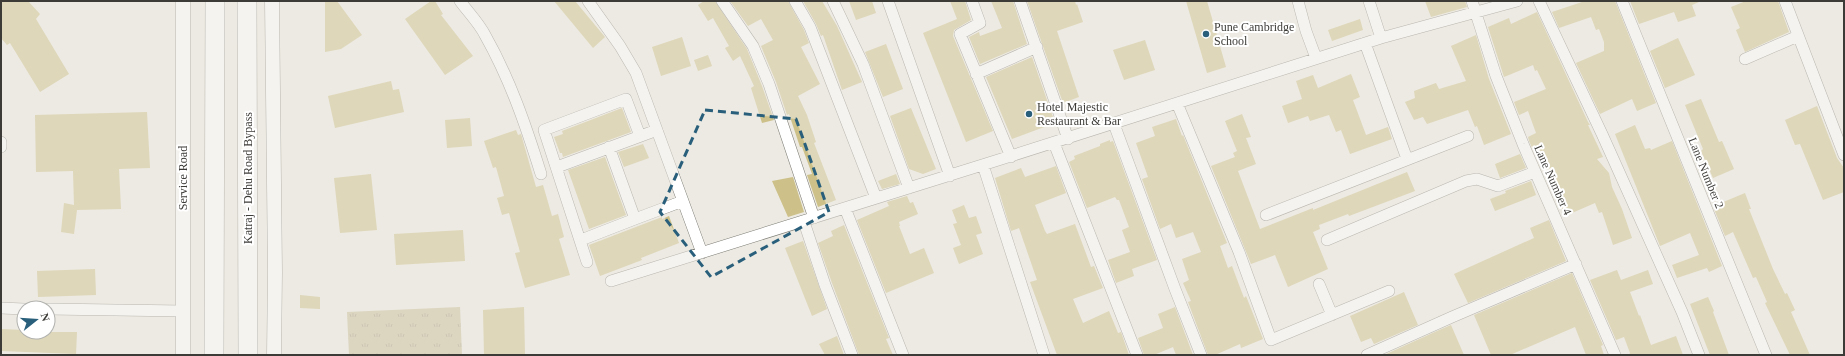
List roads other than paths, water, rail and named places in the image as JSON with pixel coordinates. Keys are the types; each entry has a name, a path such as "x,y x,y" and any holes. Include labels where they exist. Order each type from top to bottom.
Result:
{"highway":[{"path":"214,355 215,1"},
{"name":"Katraj - Dehu Road Bypass","path":"247,1 248,355"}],"street":[{"name":"Service Road","path":"183,1 183,355"},
{"path":"272,1 275,272 274,355"},
{"path":"460,1 485,34 506,77 522,113 541,174"},
{"path":"588,1 620,46 636,73 702,253"},
{"path":"722,1 753,46 769,84 814,218"},
{"path":"795,1 810,27 876,198"},
{"path":"833,1 863,64 909,188"},
{"path":"888,1 950,176"},
{"path":"972,1 980,23 960,34 1011,157"},
{"path":"1020,1 1068,139"},
{"path":"1298,1 1306,31 1316,58"},
{"path":"1369,1 1381,38"},
{"name":"Lane Number 4","path":"1472,1 1496,76 1615,355"},
{"path":"611,281 1068,139 1316,58 1381,38 1517,1"},
{"path":"1539,1 1602,134 1682,312 1699,355"},
{"name":"Lane Number 2","path":"1622,1 1766,355"},
{"path":"1786,1 1844,155"},
{"path":"1745,60 1798,36"},
{"path":"1365,43 1407,159"},
{"path":"976,74 1037,47"},
{"path":"587,262 544,130 626,99 640,136"},
{"path":"1176,103 1239,252 1271,340 1389,291"},
{"path":"1114,124 1175,290 1201,355"},
{"path":"557,167 657,130"},
{"path":"1266,215 1468,136"},
{"path":"1,142 1,147"},
{"path":"1054,143 1137,355"},
{"path":"610,147 635,219"},
{"path":"983,165 1044,355"},
{"path":"1328,240 1466,181 1477,179 1498,186 1536,172"},
{"path":"581,240 683,201"},
{"path":"845,208 902,355"},
{"path":"804,222 825,285 852,355"},
{"path":"1367,355 1576,264"},
{"path":"1319,284 1332,315"},
{"path":"1,308 16,309"},
{"path":"56,309 184,311"}],"place":[{"name":"Pune Cambridge School","path":"1206,34"},
{"name":"Hotel Majestic Restaurant & Bar","path":"1029,114"}]}
